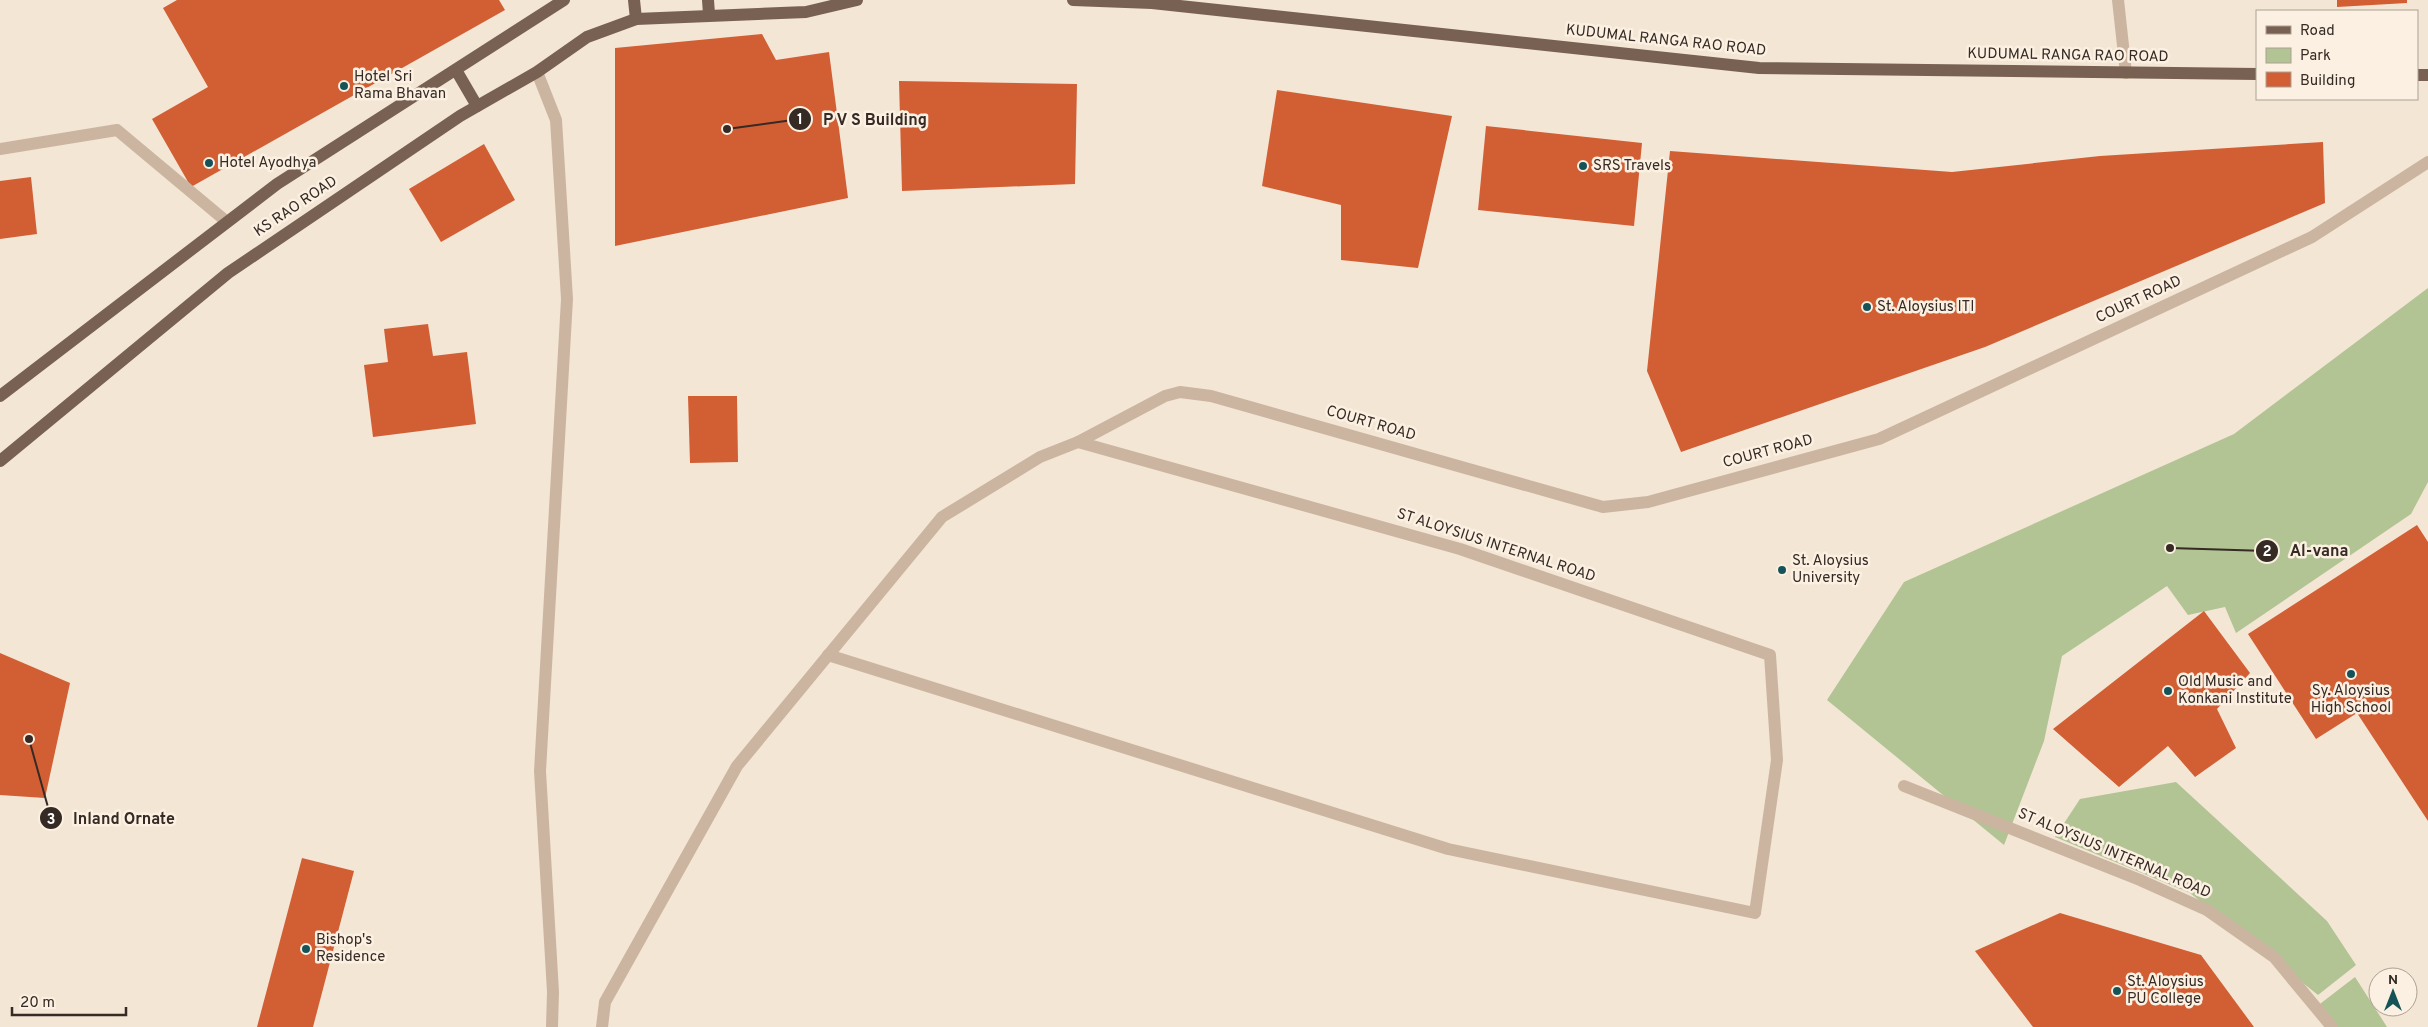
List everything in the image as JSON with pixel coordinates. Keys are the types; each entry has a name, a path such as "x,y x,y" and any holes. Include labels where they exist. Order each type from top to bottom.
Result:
{"main road":[{"name":"KS RAO ROAD","path":"0,396 277,184 564,0"},
{"path":"634,0 636,18"},
{"path":"708,0 709,14 806,12 856,0"},
{"name":"KUDUMAL RANGA RAO ROAD","path":"1073,0 1152,3 1759,68 2256,74"},
{"name":"KS RAO ROAD","path":"0,461 228,273 477,106 537,72 587,38 636,18 709,14"},
{"path":"456,70 477,106"}],"street":[{"path":"2118,0 2126,73"},
{"path":"537,72 556,120 567,299 540,771 553,992 552,1027"},
{"path":"0,149 116,130 227,222"},
{"name":"COURT ROAD","path":"602,1027 605,1002 736,766 942,517 1040,457 1078,442 1165,396 1180,392 1192,392 1603,507 1648,502 1879,439 2312,237 2428,162"},
{"name":"ST ALOYSIUS INTERNAL ROAD","path":"828,655 1448,849 1755,913 1777,760 1770,655 1460,549 1078,442"},
{"name":"ST ALOYSIUS INTERNAL ROAD","path":"1904,786 2140,880 2207,910 2274,957 2332,1027"}],"green space":[{"path":"2428,288 2428,482 2411,514 2236,633 2225,607 2188,615 2167,586 2062,656 2044,741 2004,845 1827,700 1904,582 2234,434"},
{"path":"2176,782 2327,921 2356,965 2318,995 2190,893 2055,837 2080,799"},
{"path":"2355,977 2368,997 2368,1017 2381,1017 2387,1027 2328,1027 2316,1007"}],"building":[{"path":"177,0 499,0 505,10 191,187 152,119 208,87 163,8"},
{"path":"2337,0 2407,0 2407,3 2337,7"},
{"path":"762,34 776,60 829,52 848,198 615,246 615,48"},
{"path":"899,81 1077,84 1075,184 902,191"},
{"path":"1277,90 1452,116 1418,268 1341,260 1341,205 1262,186"},
{"path":"1486,126 1642,143 1634,226 1478,210"},
{"name":"St. Aloysius ITI","path":"2323,142 2325,203 1985,347 1681,452 1647,371 1670,151 1952,172 2100,156"},
{"path":"484,144 515,200 441,242 409,189"},
{"path":"31,177 37,234 0,239 0,181"},
{"path":"428,324 433,356 467,352 476,424 373,437 364,365 388,362 384,329"},
{"path":"688,396 737,396 738,462 690,463"},
{"name":"Sy. Aloysius High School","path":"2417,525 2428,542 2428,821 2357,713 2316,739 2248,634"},
{"name":"Old Music and Konkani Institute","path":"2204,611 2250,673 2217,709 2236,748 2195,777 2168,746 2119,787 2053,729"},
{"path":"0,653 70,683 45,798 0,795"},
{"name":"Bishop's Residence","path":"302,858 354,871 313,1027 257,1027"},
{"name":"St. Aloysius PU College","path":"2060,913 2201,955 2254,1027 2033,1027 1975,951"}],"place":[{"name":"Hotel Sri Rama Bhavan","path":"344,86"},
{"name":"P V S Building","path":"727,129"},
{"name":"Hotel Ayodhya","path":"209,163"},
{"name":"SRS Travels","path":"1583,166"},
{"name":"St. Aloysius ITI","path":"1867,307"},
{"name":"Al-vana","path":"2170,548"},
{"name":"St. Aloysius University","path":"1782,570"},
{"name":"Sy. Aloysius High School","path":"2351,674"},
{"name":"Old Music and Konkani Institute","path":"2168,691"},
{"name":"Inland Ornate","path":"29,739"},
{"name":"Bishop's Residence","path":"306,949"},
{"name":"St. Aloysius PU College","path":"2117,991"}]}
